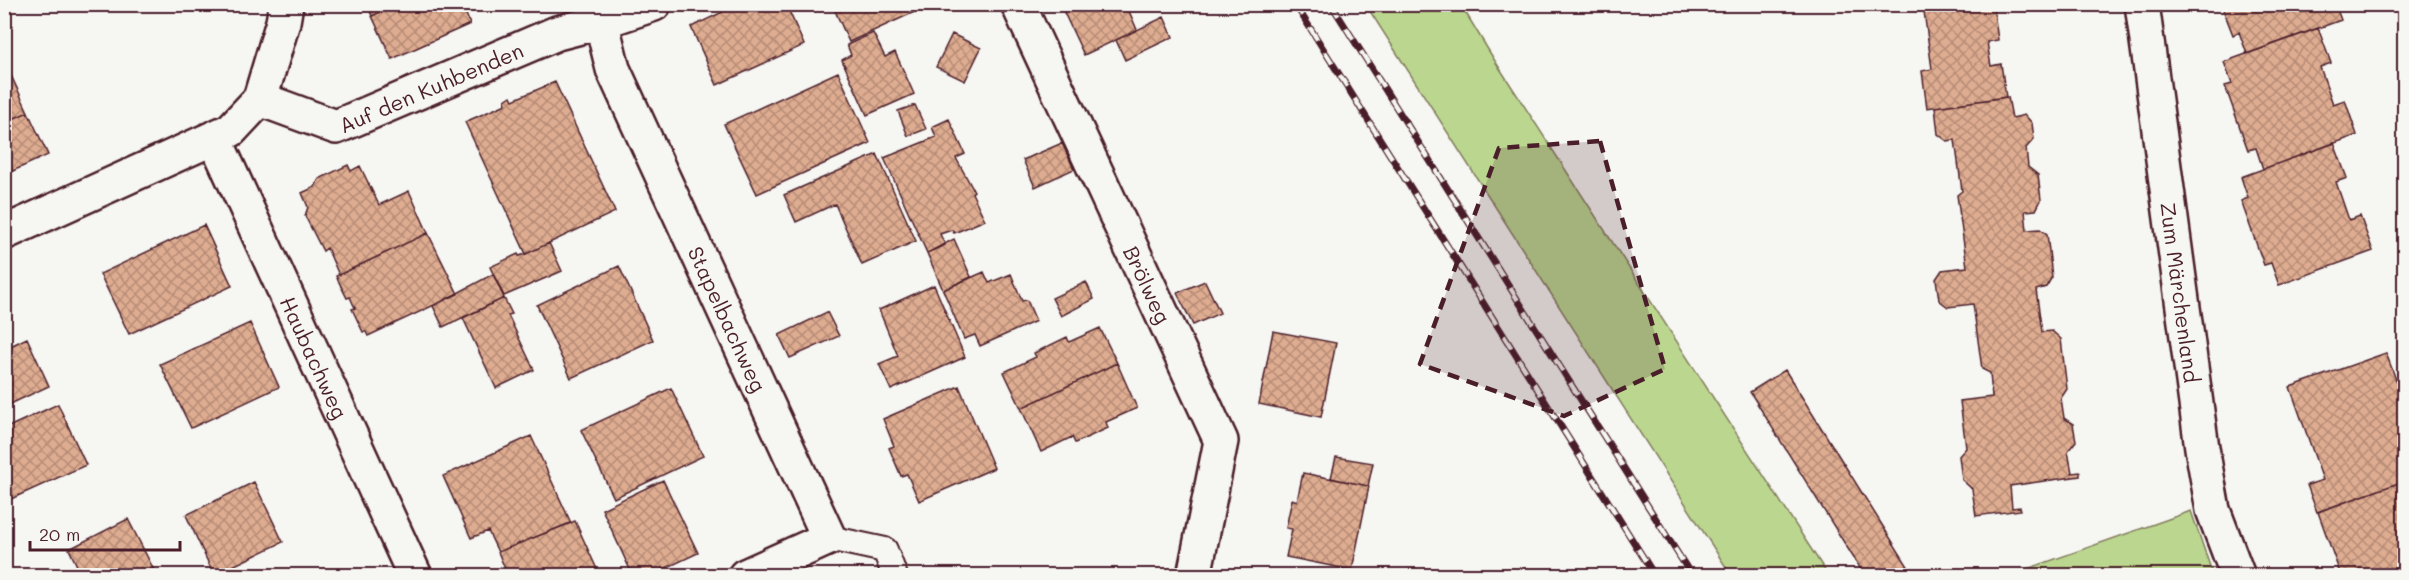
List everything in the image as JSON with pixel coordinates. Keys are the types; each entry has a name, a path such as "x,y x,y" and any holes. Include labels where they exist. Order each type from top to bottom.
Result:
{"street":[{"path":"4,233 231,130 260,99 283,22 286,4"},
{"path":"600,13 654,4"},
{"name":"Brölweg","path":"1018,4 1221,441 1194,576"},
{"name":"Zum Märchenland","path":"2142,4 2202,448 2213,510 2238,576"},
{"name":"Auf den Kuhbenden","path":"260,99 336,127 600,13"},
{"name":"Stapelbachweg","path":"600,13 613,69 830,537"},
{"name":"Haubachweg","path":"215,139 415,576"},
{"path":"745,576 830,537"}],"lane":[{"path":"830,537 885,550 894,576"}],"highlighted area":[{"path":"1600,141 1665,369 1564,416 1420,364 1499,148"}],"green space":[{"path":"1366,5 1461,5 1828,575 1731,575"},
{"path":"2191,511 2213,575 2010,575"}],"building":[{"path":"367,4 398,4 372,16"},
{"path":"398,4 462,4 470,24 392,59 372,16"},
{"path":"739,4 786,4 804,45 717,85 691,27"},
{"path":"832,4 932,4 849,42"},
{"path":"1060,4 1126,4 1137,30 1084,55"},
{"path":"1923,4 1993,5 1998,40 1987,42 1991,66 2001,64 2006,97 1927,108 1922,71 1932,69"},
{"path":"2221,4 2335,4 2341,20 2247,54 2239,32 2233,35"},
{"path":"1164,17 1173,37 1125,60 1116,40"},
{"path":"2318,28 2331,63 2320,67 2333,104 2345,100 2357,135 2263,169 2256,148 2248,150 2225,86 2232,84 2224,62"},
{"path":"873,33 885,57 895,52 914,94 867,115 842,60 851,55 847,45"},
{"path":"952,34 981,48 965,81 936,67"},
{"path":"8,69 28,112 4,123 4,71"},
{"path":"838,72 870,143 757,194 724,124"},
{"path":"555,82 615,212 526,254 465,122 506,104 505,100 511,96 513,100"},
{"path":"2008,97 2012,118 2025,115 2032,123 2034,139 2026,148 2028,167 2038,175 2041,200 2036,210 2025,211 2027,230 2040,229 2047,234 2052,277 2046,287 2036,290 2042,332 2052,331 2061,339 2067,389 2061,398 2064,418 2073,424 2076,441 2068,451 2072,473 2080,472 2080,476 2010,486 2012,508 2020,507 2021,510 1976,516 1972,489 1962,480 1959,456 1966,448 1960,401 1992,397 1990,373 1982,369 1973,304 1948,307 1939,300 1936,279 1942,270 1967,267 1957,195 1962,191 1955,140 1947,141 1938,134 1935,107"},
{"path":"915,105 926,129 908,136 898,111"},
{"path":"28,112 48,155 4,175 4,123"},
{"path":"949,119 965,154 956,158 974,191 972,193 985,220 954,233 952,230 940,234 945,245 927,253 884,158 936,137 932,127"},
{"path":"1062,143 1074,169 1035,187 1023,160"},
{"path":"2334,143 2347,178 2336,182 2349,220 2360,216 2373,251 2279,285 2271,263 2264,265 2241,201 2248,198 2241,177"},
{"path":"877,154 916,241 862,265 835,204 796,222 784,195"},
{"path":"348,165 351,171 360,166 379,205 409,191 428,233 339,275 327,248 323,251 305,216 308,207 302,193 315,187 319,179"},
{"path":"204,225 232,286 129,334 100,274"},
{"path":"428,233 458,294 368,336 366,332 363,332 352,309 355,308 350,297 347,298 336,276"},
{"path":"954,239 971,277 943,290 927,253"},
{"path":"549,243 562,271 504,296 490,267"},
{"path":"619,266 653,340 571,378 537,305"},
{"path":"984,272 989,283 1011,274 1022,301 1027,300 1036,321 980,346 975,335 964,339 943,290"},
{"path":"493,274 504,298 443,327 433,306"},
{"path":"1205,281 1220,313 1193,325 1177,293"},
{"path":"1086,282 1094,299 1061,316 1052,298"},
{"path":"934,285 965,357 891,390 879,364 898,356 879,310"},
{"path":"504,298 512,314 508,315 534,370 496,388 463,318"},
{"path":"827,312 839,336 790,358 779,335"},
{"path":"250,323 279,387 191,428 160,364"},
{"path":"1100,328 1117,363 1021,408 1004,372 1036,357 1034,353 1067,337 1069,342"},
{"path":"1273,331 1336,343 1321,417 1259,404"},
{"path":"27,338 49,386 4,407 4,349"},
{"path":"2386,353 2404,401 2404,481 2317,512 2307,485 2323,480 2290,387"},
{"path":"1117,363 1137,408 1106,422 1108,428 1075,443 1072,437 1041,452 1021,408"},
{"path":"1785,370 1914,576 1865,576 1750,392"},
{"path":"959,386 994,468 919,501 907,474 901,476 889,448 894,446 883,419"},
{"path":"671,388 703,456 614,498 581,430"},
{"path":"58,404 86,465 11,499 4,486 4,429"},
{"path":"531,436 571,523 498,552 488,531 471,538 443,476"},
{"path":"1336,457 1373,463 1368,486 1331,478"},
{"path":"1303,473 1369,486 1352,570 1286,557 1292,529 1286,528 1292,499 1297,501"},
{"path":"663,480 698,553 649,576 633,576 602,509"},
{"path":"2404,481 2404,576 2341,576 2318,512"},
{"path":"254,482 283,542 214,575 186,515"},
{"path":"128,519 157,576 82,576 69,549"},
{"path":"575,521 600,576 508,576 498,552"}],"railway":[{"path":"1295,4 1655,576"},
{"path":"1331,4 1692,576"}]}
